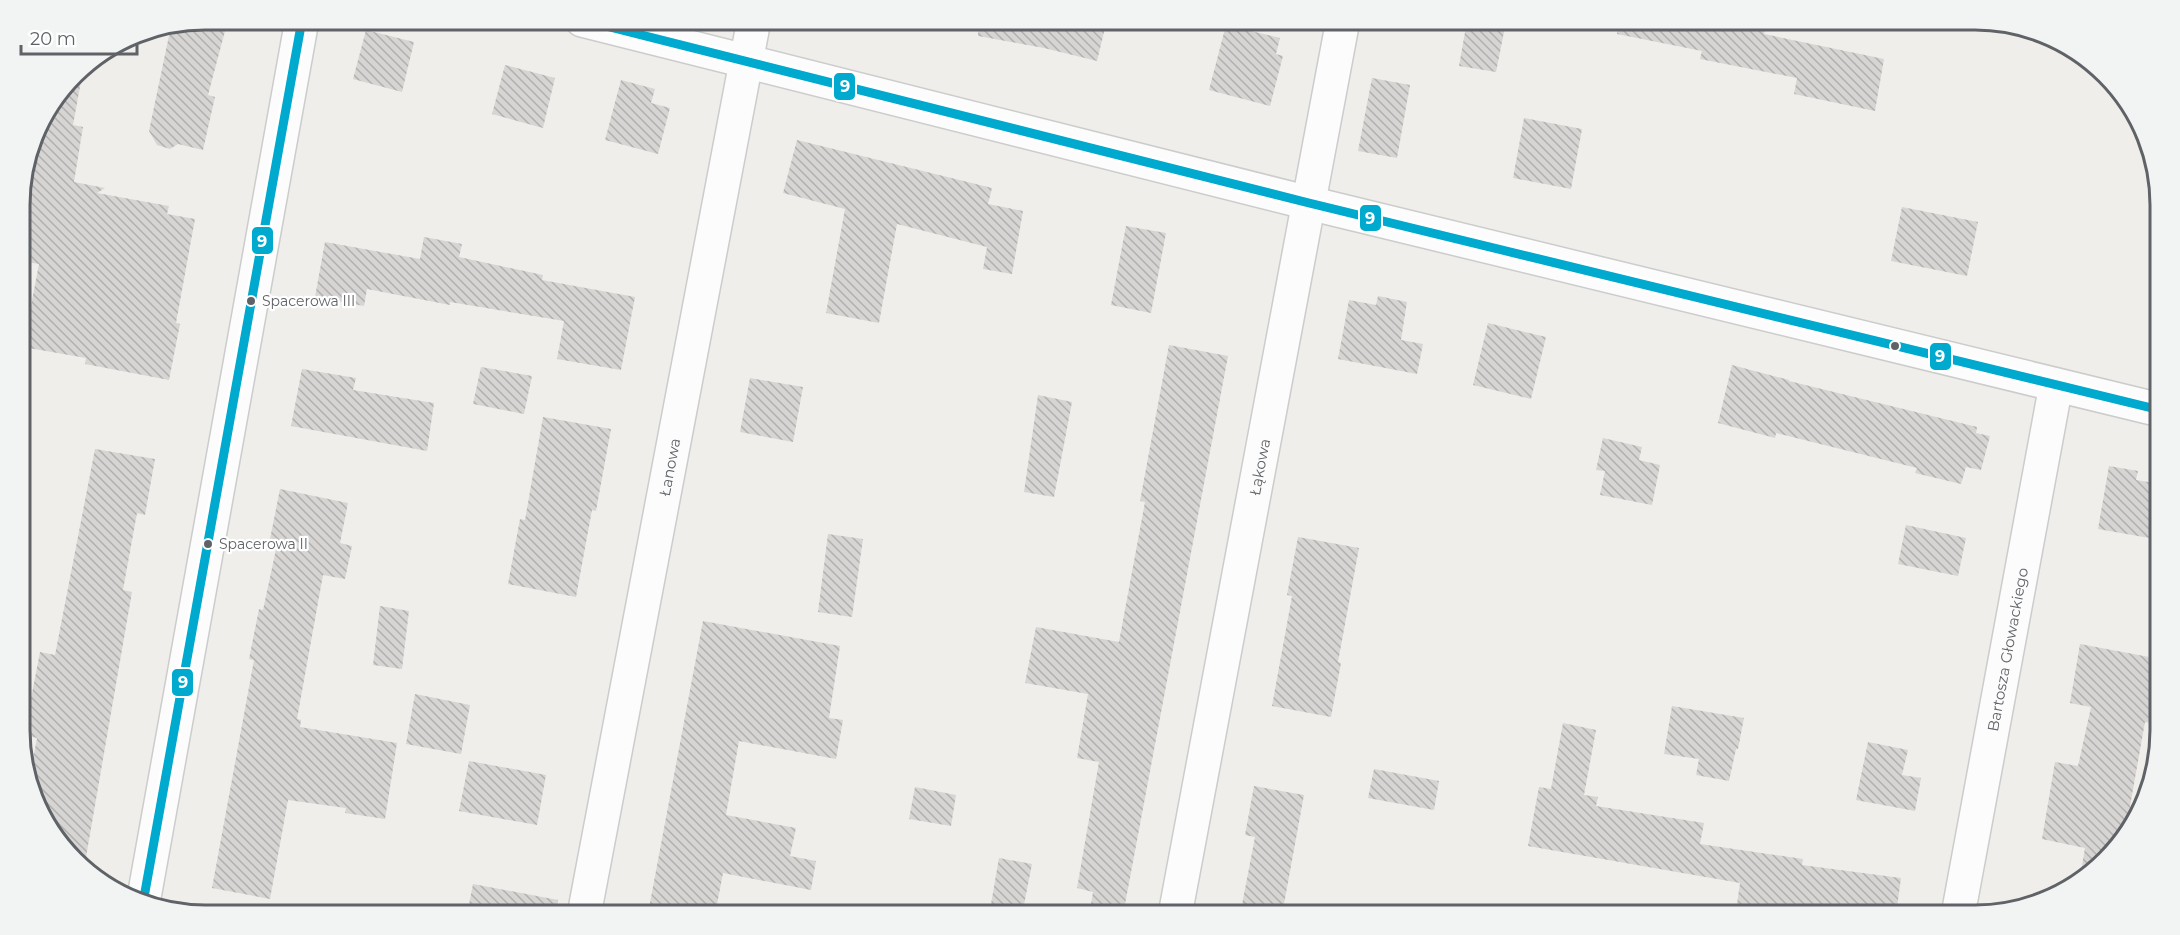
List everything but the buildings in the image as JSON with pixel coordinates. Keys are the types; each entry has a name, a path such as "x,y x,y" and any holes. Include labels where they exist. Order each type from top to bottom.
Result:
{"street":[{"path":"145,894 300,30"},
{"path":"621,30 1309,203 2150,408"},
{"name":"Łanowa","path":"586,905 752,30"},
{"name":"Łąkowa","path":"1177,905 1341,30"},
{"name":"Bartosza Głowackiego","path":"1960,905 2056,385"}],"transit line":[{"name":"9","path":"145,894 300,30"},
{"name":"9","path":"622,30 1309,203 2150,408"}],"place":[{"name":"Spacerowa III","path":"251,301"},
{"name":"Spacerowa II","path":"208,544"}]}
